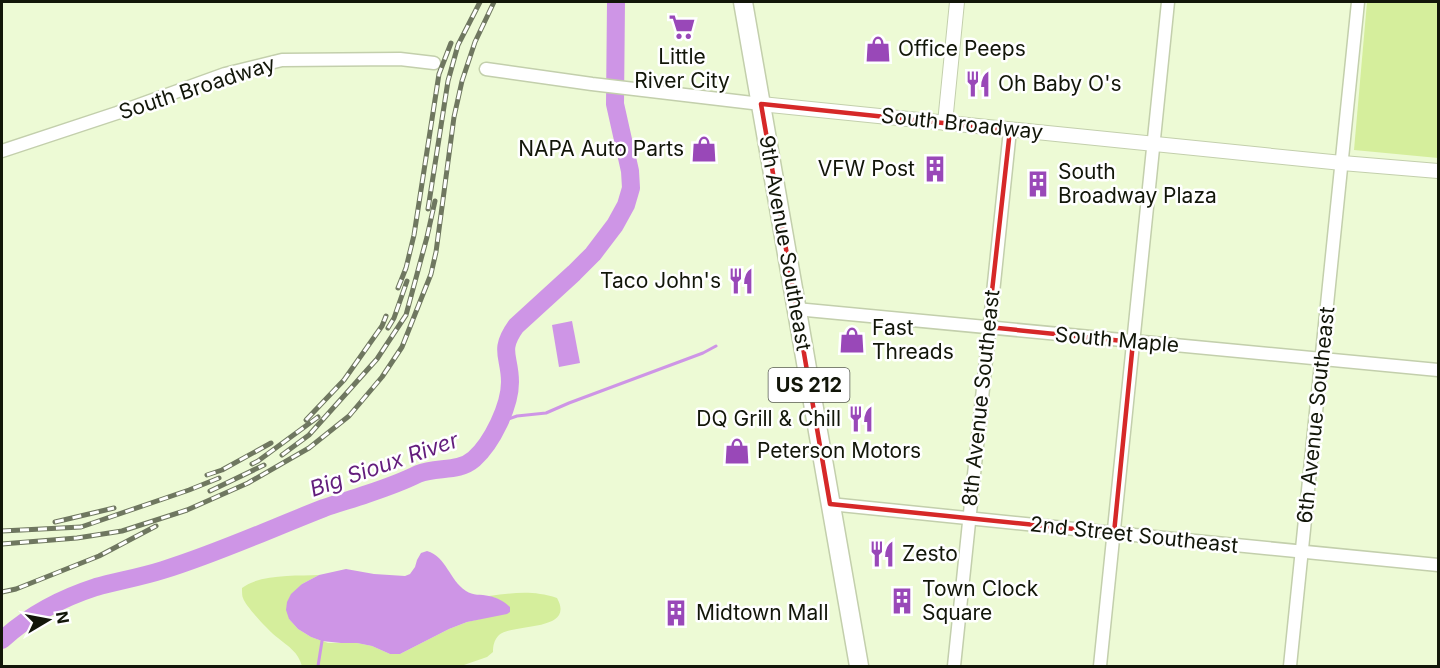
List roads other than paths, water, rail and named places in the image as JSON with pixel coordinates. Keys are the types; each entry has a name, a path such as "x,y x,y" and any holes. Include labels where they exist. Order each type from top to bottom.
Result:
{"main road":[{"name":"US 212","path":"743,2 760,104"},
{"name":"9th Avenue Southeast","path":"760,104 859,666"}],"street":[{"path":"945,123 957,2"},
{"path":"1100,666 1168,2"},
{"name":"6th Avenue Southeast","path":"1290,666 1358,2"},
{"name":"South Broadway","path":"2,151 225,74 282,60 400,59 434,63"},
{"name":"South Broadway","path":"486,69 760,104 1438,171"},
{"name":"8th Avenue Southeast","path":"954,666 1010,130"},
{"name":"South Maple","path":"796,309 1438,370"},
{"name":"2nd Street Southeast","path":"830,504 1438,565"}],"waterway":[{"name":"Big Sioux River","path":"2,640 34,616 83,591 183,563 418,474 461,466 481,452 499,424 507,402 510,373 506,348 516,326 593,254 615,225 626,205 631,188 630,171 615,104 616,2"},
{"path":"500,422 517,416 546,413 716,346"},
{"path":"318,666 322,641"}],"railway":[{"path":"428,209 448,81 458,45 480,2"},
{"path":"2,544 77,538 122,531 187,510 248,483 309,448 349,416 382,377 402,347 431,274 454,117 462,81 475,42 494,2"},
{"path":"398,288 406,268 414,235 439,74 451,43"},
{"path":"282,455 309,435 377,359 406,315 435,201"},
{"path":"388,328 394,318 407,281"},
{"path":"306,420 344,380 382,326 386,316"},
{"path":"252,464 318,417"},
{"path":"207,475 222,470 271,443"},
{"path":"210,491 264,465"},
{"path":"2,531 81,527 219,478"},
{"path":"55,522 114,508"},
{"path":"2,592 16,589 99,556 156,526"}],"place":[{"name":"Little River City","path":"682,27"},
{"name":"Office Peeps","path":"878,49"},
{"name":"Oh Baby O's","path":"978,84"},
{"name":"NAPA Auto Parts","path":"704,149"},
{"name":"VFW Post","path":"935,169"},
{"name":"South Broadway Plaza","path":"1038,184"},
{"name":"Taco John's","path":"741,281"},
{"name":"Fast Threads","path":"852,340"},
{"name":"DQ Grill & Chill","path":"861,419"},
{"name":"Peterson Motors","path":"737,451"},
{"name":"Zesto","path":"882,554"},
{"name":"Town Clock Square","path":"902,601"},
{"name":"Midtown Mall","path":"676,613"}]}
